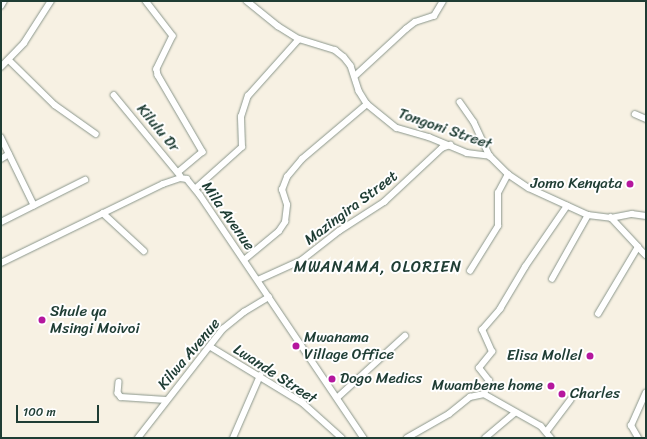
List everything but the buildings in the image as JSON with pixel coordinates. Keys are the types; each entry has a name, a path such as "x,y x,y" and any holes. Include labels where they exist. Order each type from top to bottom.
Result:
{"street":[{"path":"1,6 4,1"},
{"path":"1,67 24,43 51,1"},
{"path":"146,1 173,36 157,69 158,74 204,152 180,175"},
{"name":"Tongoni Street","path":"247,1 278,26 299,39 335,50 348,61 356,74 359,91 367,104 396,128 467,152 490,156 508,174 529,188 588,215 611,218 632,214 646,216"},
{"path":"356,74 415,22 434,16 443,1"},
{"path":"195,189 242,147 241,117 248,96 299,39"},
{"path":"9,60 56,105 96,134"},
{"name":"Kilulu Dr","path":"114,95 180,175"},
{"path":"460,102 474,122 490,156"},
{"path":"244,260 279,232 285,222 287,205 282,190 287,178 302,159 367,104"},
{"path":"635,114 646,118"},
{"path":"1,138 34,205"},
{"name":"Mazingira Street","path":"258,280 302,260 339,231 384,202 442,148 450,145"},
{"path":"1,158 9,154"},
{"path":"470,271 498,226 498,193 508,174"},
{"name":"Mila Avenue","path":"1,263 180,175 187,179 195,189 364,438"},
{"path":"1,222 85,180"},
{"path":"484,394 489,381 479,368 492,352 482,330 500,309 533,255 567,206"},
{"path":"103,213 144,251"},
{"path":"552,279 588,215"},
{"path":"611,218 646,255"},
{"path":"598,314 638,247"},
{"name":"Kilwa Avenue","path":"138,438 166,400 230,323 269,297"},
{"path":"337,398 405,336"},
{"name":"Lwande Street","path":"211,347 303,403 342,438"},
{"path":"233,438 260,376"},
{"path":"119,382 118,394 121,397 166,400"},
{"path":"638,438 631,426 646,393"},
{"path":"407,438 449,414 470,397 484,394 547,431 551,438"},
{"path":"547,431 570,400"},
{"path":"485,438 515,413"}],"place":[{"name":"Jomo Kenyata","path":"630,184"},
{"name":"Shule ya Msingi Moivoi","path":"42,320"},
{"name":"Mwanama Village Office","path":"296,346"},
{"name":"Elisa Mollel","path":"590,356"},
{"name":"Dogo Medics","path":"332,379"},
{"name":"Mwambene home","path":"551,386"},
{"name":"Charles","path":"562,394"}],"district":[{"name":"MWANAMA, OLORIEN","path":"378,267"}]}
